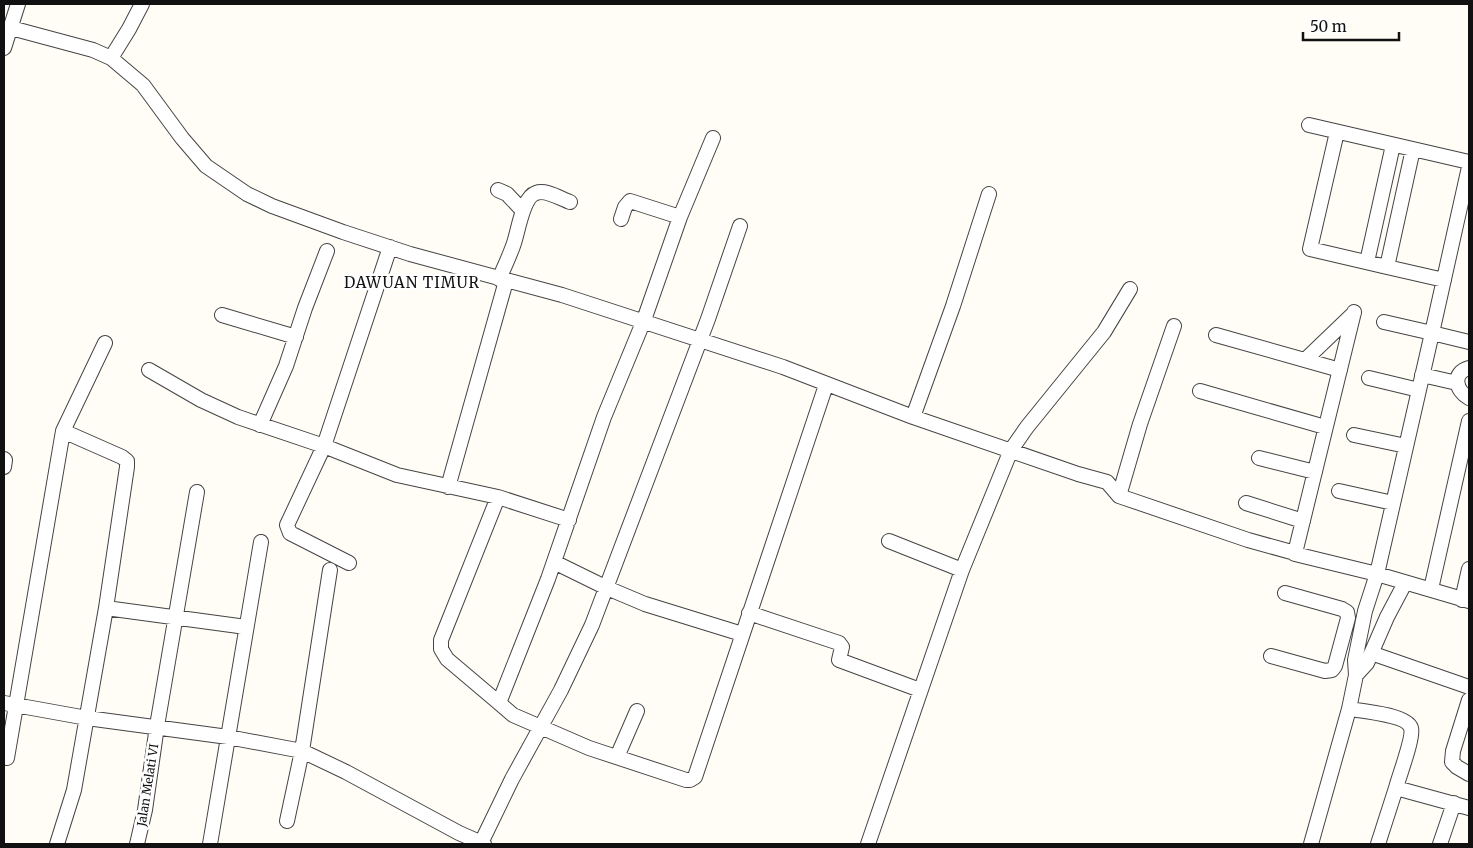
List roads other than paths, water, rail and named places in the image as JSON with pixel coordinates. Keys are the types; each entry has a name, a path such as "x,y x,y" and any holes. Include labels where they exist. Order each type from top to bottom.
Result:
{"street":[{"path":"4,48 18,4"},
{"path":"111,58 142,4"},
{"path":"11,28 84,48 111,58 143,85 206,166 247,194 272,206 390,247 644,320 783,367 913,417 1078,474 1107,482 1120,496 1248,540 1466,600 1469,569"},
{"path":"1309,125 1469,162"},
{"path":"1337,132 1310,249 1444,280"},
{"path":"499,703 554,562 604,418 644,320 680,217 713,138"},
{"path":"1367,262 1393,145"},
{"path":"1387,267 1413,149"},
{"path":"1311,844 1350,709 1356,675 1355,660 1394,503 1469,167"},
{"path":"498,190 507,194 523,211"},
{"path":"448,486 523,211 530,198 536,192 545,192 570,202"},
{"path":"913,417 953,306 989,194"},
{"path":"621,219 625,207 630,201 680,217"},
{"path":"10,704 87,718 228,736 302,751 346,772 457,839 483,844 512,779 542,728 588,633 700,339 740,226"},
{"path":"349,563 290,533 287,522 324,446 390,247"},
{"path":"260,425 286,366 305,308 327,251"},
{"path":"868,844 962,570 1011,450 1027,427 1104,332 1130,289"},
{"path":"1295,553 1354,312 1305,360"},
{"path":"222,315 296,337"},
{"path":"1384,322 1469,342"},
{"path":"1120,496 1140,424 1174,326"},
{"path":"1216,335 1340,370"},
{"path":"7,758 10,704 63,431 105,343"},
{"path":"1469,368 1459,376 1457,383 1459,390 1469,398"},
{"path":"149,370 201,400 238,417 324,446 396,475 498,497 569,520"},
{"path":"1422,375 1457,383"},
{"path":"1369,378 1419,390"},
{"path":"498,497 441,640 441,649 447,659 513,715 616,757 686,780 695,777 826,384"},
{"path":"1200,391 1325,427"},
{"path":"1431,589 1469,422"},
{"path":"57,844 74,790 106,608 127,461 114,453 63,431"},
{"path":"1354,435 1406,446"},
{"path":"1259,458 1314,472"},
{"path":"4,460 4,467"},
{"path":"1339,491 1394,503"},
{"name":"Jalan Melati VI","path":"137,844 197,492"},
{"path":"1246,504 1302,520"},
{"path":"889,541 962,570"},
{"path":"210,844 261,542"},
{"path":"554,562 606,588 645,604 742,634"},
{"path":"286,821 302,751 330,570"},
{"path":"1356,675 1367,663 1387,617 1406,583"},
{"path":"1271,656 1325,671 1332,670 1335,666 1348,618 1347,612 1342,609 1286,593"},
{"path":"106,608 246,628"},
{"path":"1366,611 1387,617"},
{"path":"749,613 839,644 842,647 839,660 920,690"},
{"path":"1371,653 1469,687"},
{"path":"1338,656 1355,660"},
{"path":"1469,700 1452,751 1452,762 1457,768 1469,774"},
{"path":"1350,709 1397,718 1408,723 1411,727 1411,738 1378,844"},
{"path":"616,757 637,711"},
{"path":"1396,788 1469,808"},
{"path":"1440,844 1454,803"}],"district":[{"name":"DAWUAN TIMUR","path":"412,283"}]}
